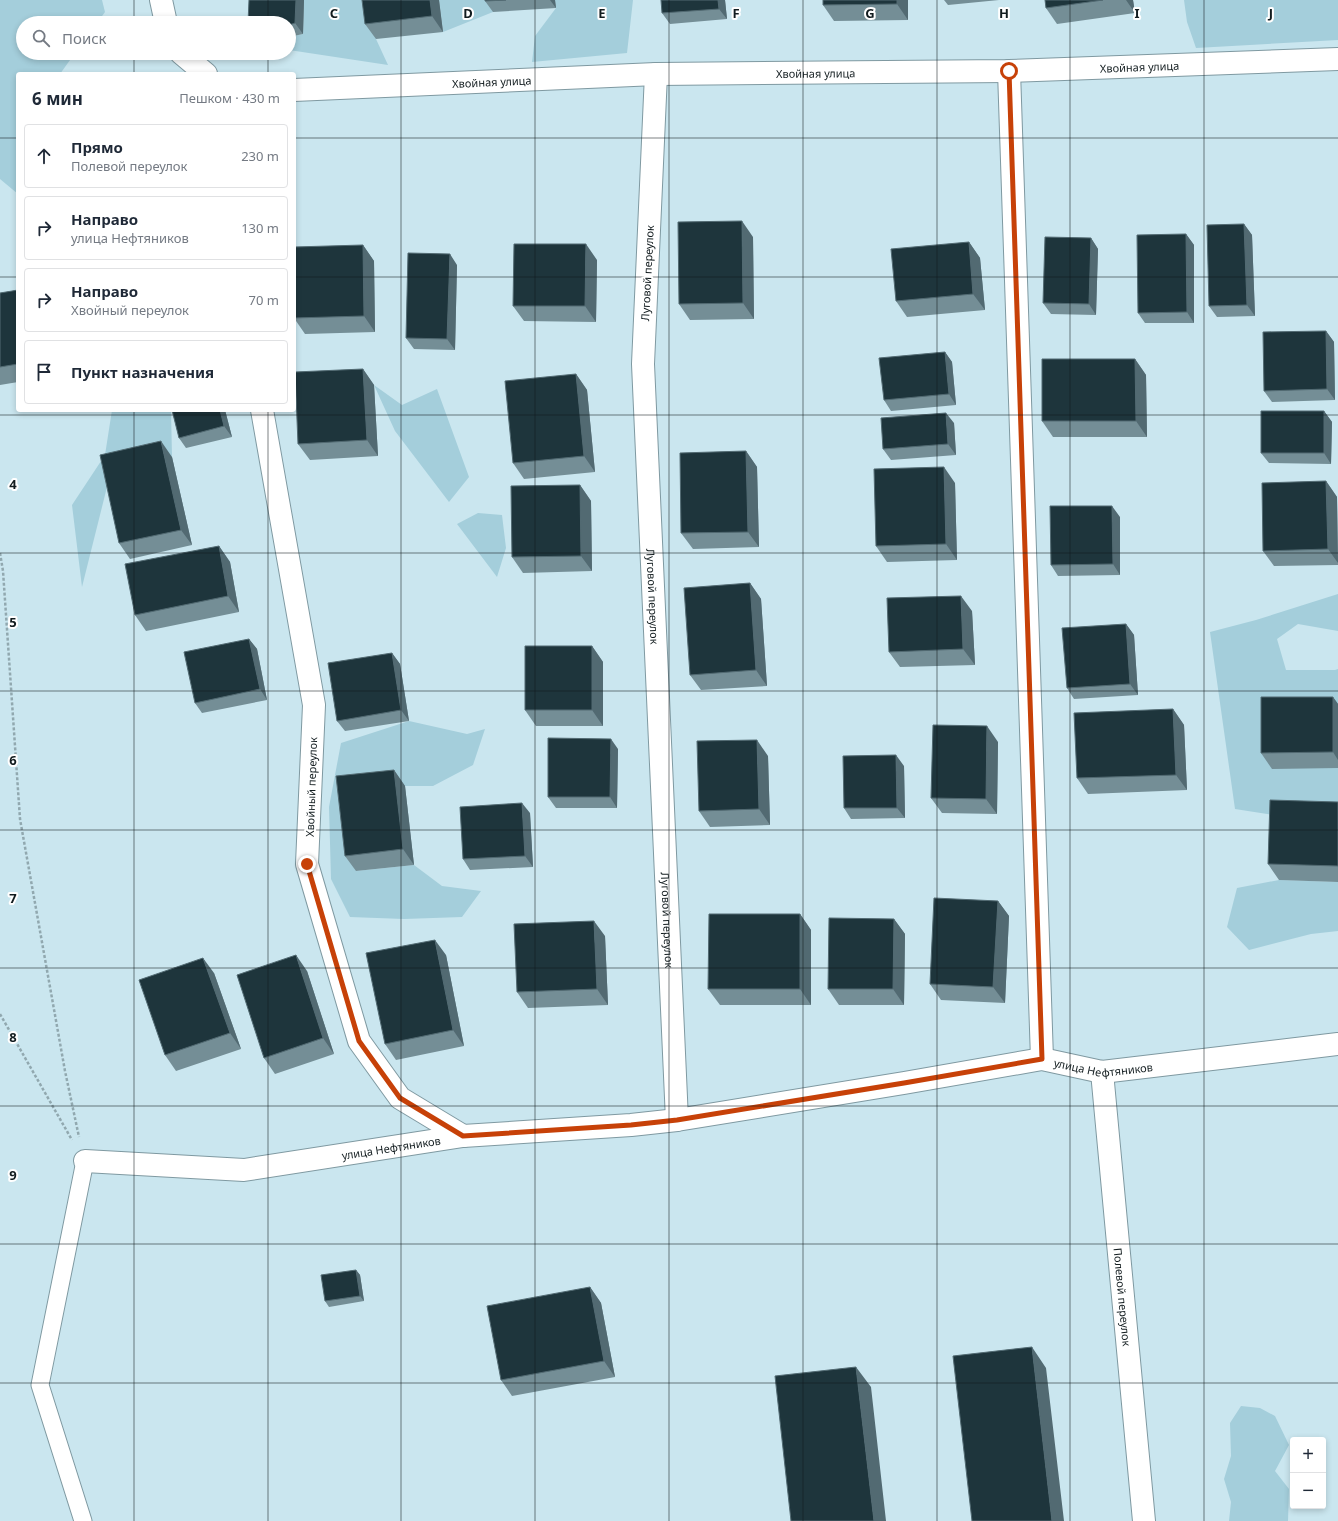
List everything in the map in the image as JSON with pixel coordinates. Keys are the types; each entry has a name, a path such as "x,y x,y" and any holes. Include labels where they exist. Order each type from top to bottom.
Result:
{"street":[{"path":"161,0 164,16"},
{"name":"Хвойная улица","path":"296,90 656,74 1009,71 1338,59"},
{"path":"188,60 204,72"},
{"path":"1009,71 1042,1059"},
{"name":"Луговой переулок","path":"656,74 643,364 677,1120"},
{"name":"Хвойный переулок","path":"262,412 314,705 307,864 359,1041 400,1098 463,1136"},
{"name":"улица Нефтяников","path":"85,1161 244,1170 463,1136 631,1125 677,1120 1042,1059 1102,1072 1338,1044"},
{"name":"Полевой переулок","path":"1102,1072 1144,1521"}],"lane":[{"path":"83,1521 40,1385 85,1161"}],"path":[{"path":"0,553 4,579 20,819 64,1063 85,1161"},
{"path":"0,1014 85,1161"}],"shaded area":[{"path":"0,0 102,0 105,12 102,16 16,16 16,60 70,60 61,72 16,72 16,192 0,179"},
{"path":"304,0 372,0 376,39 388,65 296,51 296,36 303,34"},
{"path":"439,0 492,0 493,12 443,32"},
{"path":"555,0 633,0 627,53 532,62 535,36 556,8"},
{"path":"1184,0 1338,0 1338,40 1196,48 1187,22"},
{"path":"374,385 402,405 437,389 469,477 449,502 395,431"},
{"path":"112,412 171,412 172,457 111,471 82,587 72,505 105,455"},
{"path":"478,513 502,515 506,548 497,577 457,524"},
{"path":"1338,594 1338,631 1298,624 1277,639 1286,670 1338,669 1338,818 1281,816 1235,809 1210,632 1256,620"},
{"path":"409,721 467,734 485,729 473,765 433,786 405,786 356,871 414,865 442,886 481,891 462,917 404,919 350,917 331,879 329,807 341,743"},
{"path":"1279,880 1338,882 1338,931 1311,934 1249,950 1227,927 1237,888"},
{"path":"1241,1406 1260,1408 1275,1416 1289,1445 1275,1471 1289,1489 1288,1521 1229,1521 1231,1502 1224,1479 1231,1456 1230,1423"}],"building":[{"path":"249,0 296,0 295,16 248,16"},
{"path":"362,0 430,0 432,16 365,24"},
{"path":"485,0 506,0 485,1"},
{"path":"661,0 718,0 719,9 662,13"},
{"path":"823,0 897,0 897,4 823,5"},
{"path":"1045,0 1103,0 1046,8"},
{"path":"742,221 743,303 679,304 678,222"},
{"path":"1244,224 1247,305 1209,306 1207,225"},
{"path":"1186,234 1187,312 1138,313 1137,235"},
{"path":"1045,237 1091,238 1089,304 1043,303"},
{"path":"969,242 973,294 896,301 891,249"},
{"path":"514,244 586,244 585,306 513,306"},
{"path":"363,245 364,316 296,318 296,247"},
{"path":"408,253 450,254 447,339 406,338"},
{"path":"16,290 16,364 0,367 0,293"},
{"path":"1326,331 1327,389 1264,391 1263,332"},
{"path":"945,352 949,394 884,400 879,358"},
{"path":"1042,359 1135,359 1136,421 1042,421"},
{"path":"363,369 367,440 298,444 296,372"},
{"path":"576,374 584,456 513,463 505,381"},
{"path":"1261,411 1324,411 1324,453 1261,453"},
{"path":"172,412 220,412 224,426 179,438"},
{"path":"946,413 948,444 883,449 881,418"},
{"path":"161,441 181,530 119,543 100,455"},
{"path":"746,451 748,532 681,533 680,453"},
{"path":"944,467 946,544 876,546 874,469"},
{"path":"1326,481 1328,549 1263,551 1262,483"},
{"path":"580,485 581,556 512,557 511,486"},
{"path":"1050,506 1112,506 1113,564 1051,565"},
{"path":"219,546 228,596 135,615 125,564"},
{"path":"750,583 756,670 690,675 684,588"},
{"path":"961,596 963,649 889,652 887,598"},
{"path":"1126,624 1130,684 1067,688 1062,628"},
{"path":"249,639 260,689 195,703 184,652"},
{"path":"525,646 592,646 592,710 525,710"},
{"path":"392,653 401,710 337,721 328,663"},
{"path":"1261,697 1333,697 1333,752 1261,753"},
{"path":"1173,709 1176,775 1077,778 1074,713"},
{"path":"933,725 987,726 986,799 931,798"},
{"path":"548,738 611,739 610,797 548,797"},
{"path":"757,740 759,809 699,811 697,741"},
{"path":"896,755 897,808 844,808 843,756"},
{"path":"394,770 403,849 345,856 336,776"},
{"path":"1270,800 1338,802 1338,866 1268,864"},
{"path":"522,803 525,856 463,859 460,807"},
{"path":"934,898 998,901 993,987 930,984"},
{"path":"709,914 800,914 800,989 708,989"},
{"path":"829,918 894,919 893,989 828,989"},
{"path":"594,921 597,989 517,992 514,924"},
{"path":"435,940 453,1030 385,1044 366,953"},
{"path":"296,955 323,1038 264,1058 237,975"},
{"path":"203,958 230,1033 165,1055 139,980"},
{"path":"356,1270 360,1296 325,1301 321,1275"},
{"path":"590,1287 604,1361 501,1380 487,1306"},
{"path":"1032,1347 1052,1521 972,1521 953,1356"},
{"path":"856,1367 874,1521 791,1521 775,1376"}],"route":[{"path":"307,864 359,1041 400,1098 463,1136 631,1125 677,1120 1042,1059 1009,71"}]}
